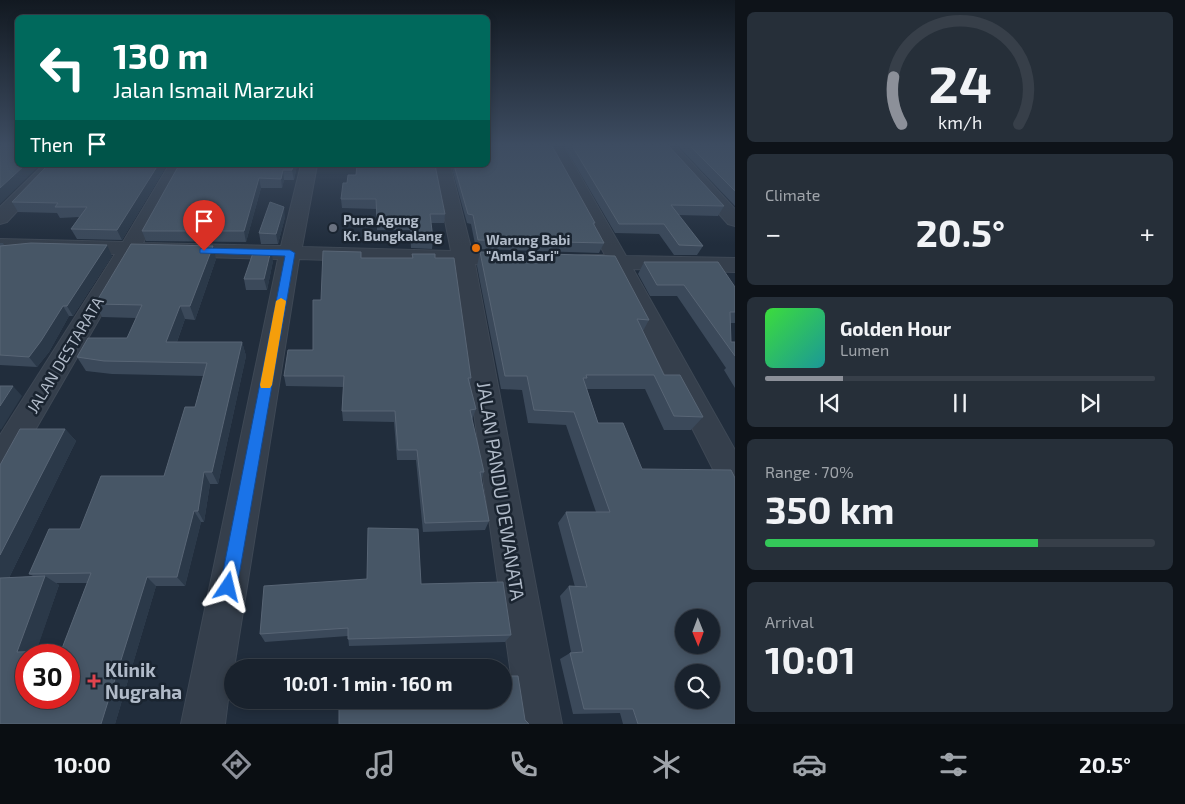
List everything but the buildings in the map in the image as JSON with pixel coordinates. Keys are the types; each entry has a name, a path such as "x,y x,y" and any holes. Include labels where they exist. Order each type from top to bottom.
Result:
{"street":[{"path":"0,218 39,178"},
{"name":"JALAN DESTARATA","path":"0,462 170,178"},
{"path":"203,724 290,253 306,178"},
{"name":"JALAN PANDU DEWANATA","path":"445,178 463,258 540,724"},
{"path":"573,178 620,262 735,481"},
{"path":"696,178 735,220"},
{"path":"0,245 531,260"},
{"path":"561,260 735,265"}],"slow traffic":[{"path":"266,385 281,301"}],"place":[{"name":"Pura Agung Kr. Bungkalang","path":"333,228"},
{"name":"Warung Babi \"Amla Sari\"","path":"476,248"},
{"name":"Klinik Nugraha","path":"94,681"}],"route":[{"path":"204,251 290,253 228,587"}]}
